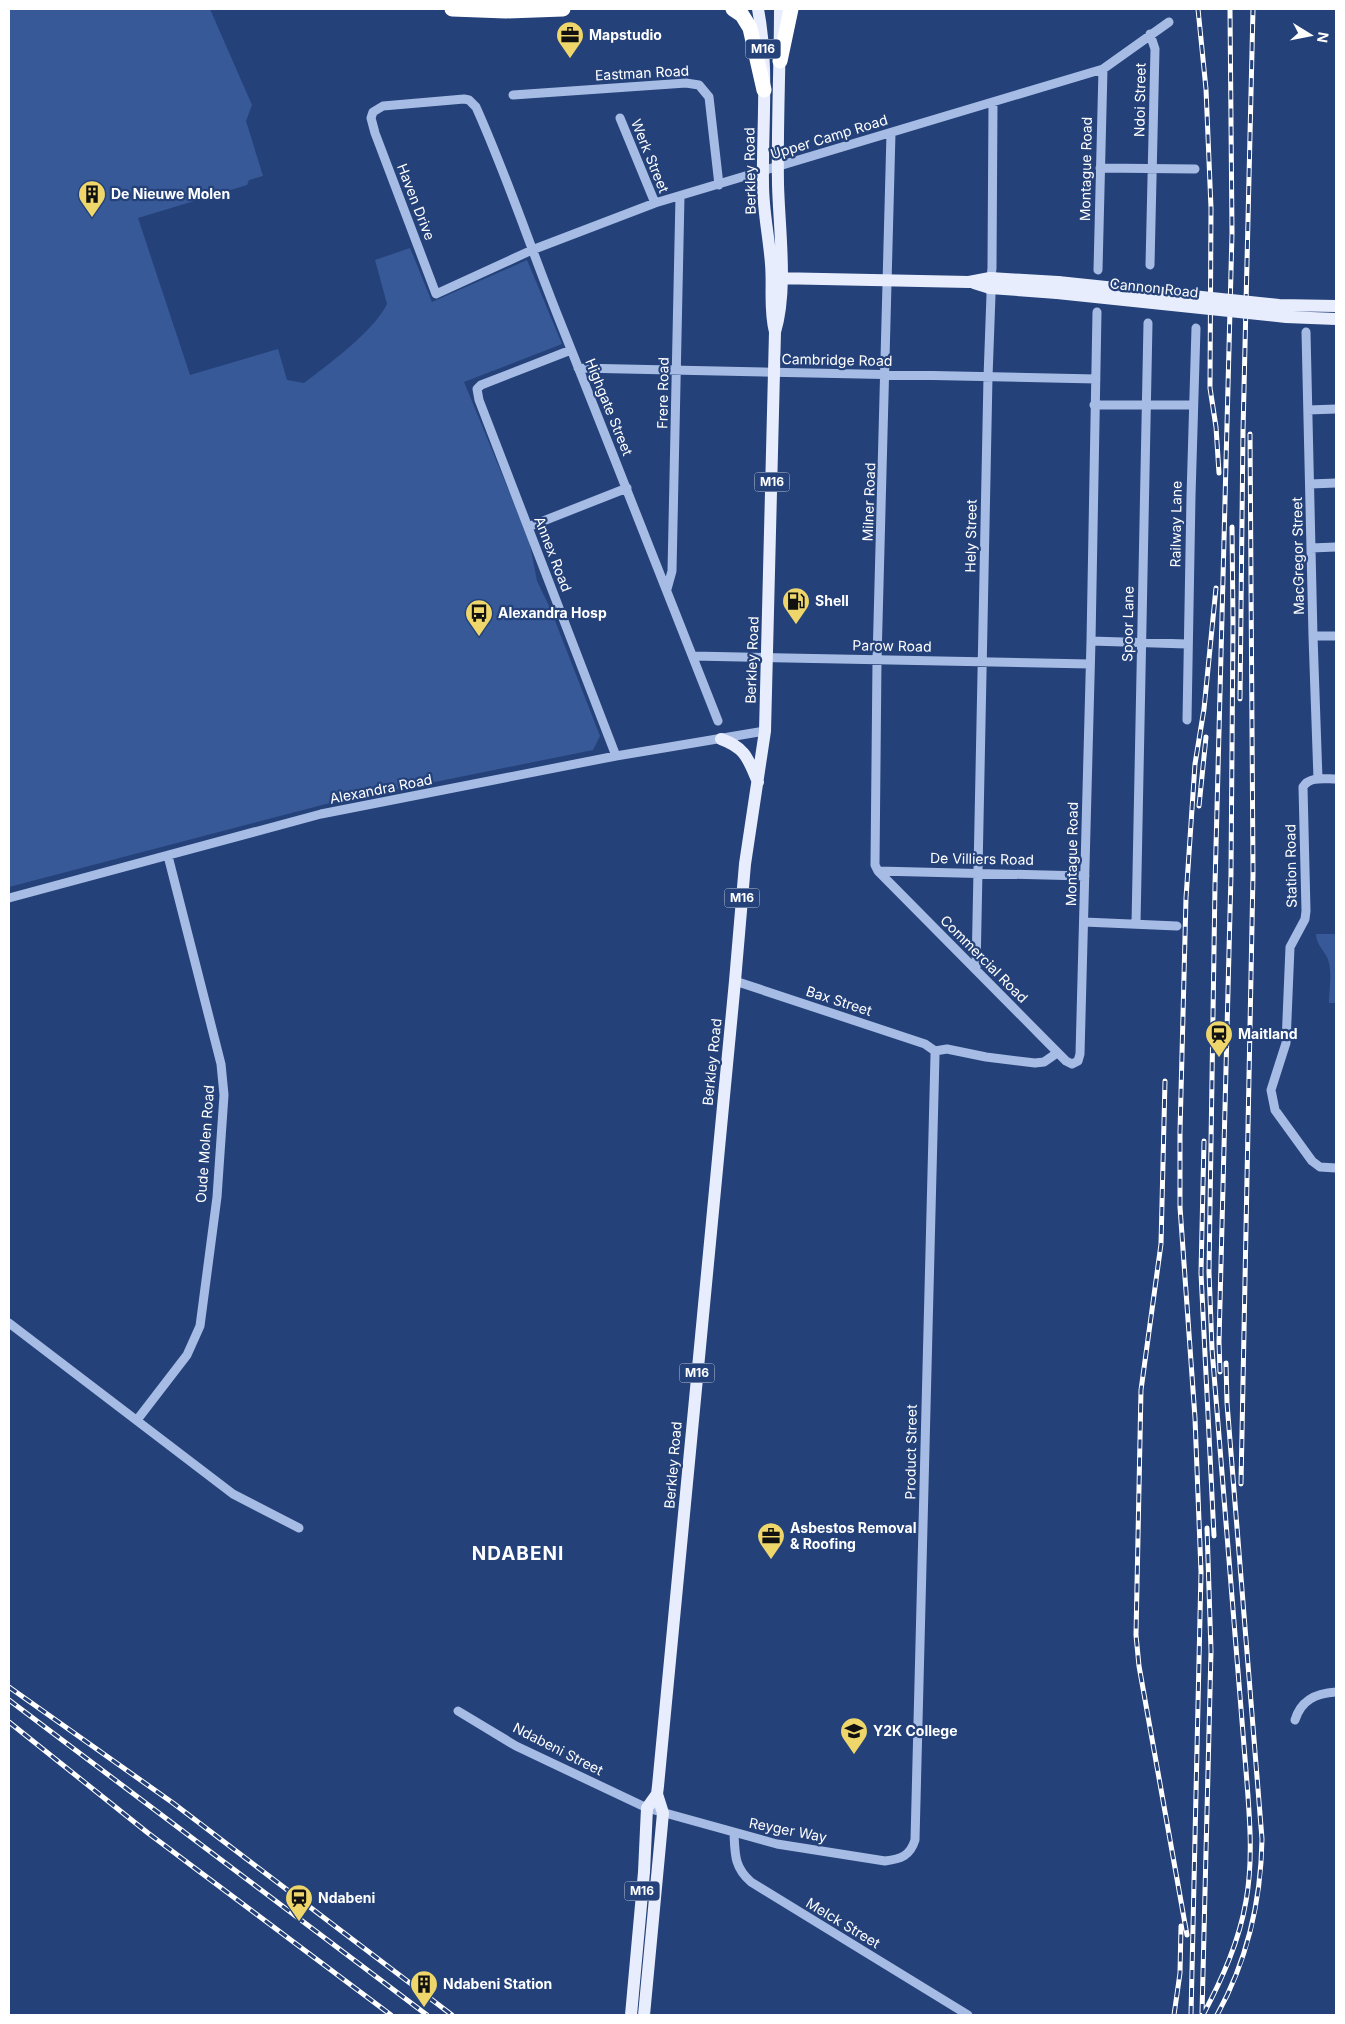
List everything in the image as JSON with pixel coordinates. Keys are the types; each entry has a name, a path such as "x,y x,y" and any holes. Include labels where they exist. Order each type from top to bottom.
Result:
{"highway":[{"path":"452,9 506,11 563,9"},
{"path":"733,9 742,16 750,28 764,90"},
{"path":"780,61 791,9"}],"main road":[{"name":"Berkley Road","path":"631,2015 663,1813 657,1794 745,864 764,731 768,658 775,332 780,316 776,278 764,212 763,48 758,9"},
{"name":"Berkley Road","path":"776,278 780,9"},
{"name":"Cannon Road","path":"776,278 990,283 1278,305 1336,306"},
{"name":"Cannon Road","path":"1058,288 1286,317 1336,319"},
{"path":"721,739 734,744 742,750 758,782"},
{"path":"647,1808 657,1794"},
{"name":"Berkley Road","path":"644,2015 647,1808"}],"street":[{"name":"Upper Camp Road","path":"436,294 532,250 655,204 1103,69 1169,22"},
{"name":"Ndoi Street","path":"1150,34 1155,49 1150,265"},
{"name":"Montague Road","path":"1098,270 1103,69"},
{"name":"Eastman Road","path":"513,95 686,83 699,85 709,97 719,185"},
{"name":"Highgate Street","path":"371,118 373,112 384,106 464,99 473,103 479,114 718,721"},
{"name":"Hely Street","path":"976,970 993,103"},
{"name":"Haven Drive","path":"371,118 436,294"},
{"name":"Werk Street","path":"620,118 655,204"},
{"name":"Milner Road","path":"878,871 875,865 877,660 891,132"},
{"path":"1100,168 1194,169"},
{"name":"Frere Road","path":"667,589 672,571 680,196"},
{"name":"Montague Road","path":"1072,1064 1078,1061 1080,1054 1091,641 1094,405 1098,312"},
{"name":"Spoor Lane","path":"1136,924 1148,324"},
{"name":"Railway Lane","path":"1187,720 1196,328"},
{"name":"MacGregor Street","path":"1306,332 1318,779"},
{"name":"Annex Road","path":"572,350 481,385 477,389 479,400 616,756"},
{"name":"Cambridge Road","path":"578,368 1096,379"},
{"path":"1094,405 1146,406 1193,404"},
{"path":"1308,410 1336,409"},
{"path":"1310,484 1336,483"},
{"path":"528,527 627,488"},
{"path":"1312,548 1336,547"},
{"path":"1313,636 1336,636"},
{"path":"1091,641 1188,644"},
{"name":"Parow Road","path":"692,656 1090,664"},
{"name":"Alexandra Road","path":"9,898 321,814 616,756 764,731"},
{"path":"1318,779 1336,779"},
{"name":"Station Road","path":"1318,779 1308,780 1303,787 1306,911 1303,923 1290,947 1286,1043 1271,1090 1275,1110 1312,1162 1320,1167 1336,1168"},
{"name":"Oude Molen Road","path":"137,1420 187,1355 200,1326 204,1310 216,1197 224,1095 221,1064 168,856"},
{"name":"De Villiers Road","path":"878,871 1085,876"},
{"name":"Commercial Road","path":"878,871 1057,1053 1072,1064"},
{"path":"1084,922 1177,926"},
{"name":"Bax Street","path":"735,981 925,1044 934,1050"},
{"path":"934,1050 947,1049 986,1057 1035,1063 1044,1062 1057,1053"},
{"name":"Product Street","path":"907,1854 915,1840 934,1050"},
{"path":"9,1323 233,1494 299,1528"},
{"path":"1295,1720 1300,1708 1313,1696 1336,1692"},
{"name":"Ndabeni Street","path":"458,1711 516,1746 647,1808 663,1813"},
{"name":"Reyger Way","path":"663,1813 777,1844 886,1861 899,1860 907,1854"},
{"name":"Melck Street","path":"734,1833 737,1865 741,1873 751,1882 968,2015"}],"shaded area":[{"path":"9,9 210,9 252,105 246,121 263,176 249,180 247,185 138,218 190,375 278,349 287,380 304,383 362,336 387,304 375,260 410,248 432,302 527,260 562,344 464,382 529,540 537,581 550,608 600,736 593,750 326,804 9,887"},
{"path":"1316,934 1336,934 1336,1052 1335,1003 1329,1003 1330,968 1328,959 1316,938"}],"railway":[{"path":"1198,9 1206,89 1211,208 1210,388 1216,427 1219,473"},
{"path":"1203,2015 1217,1988 1239,1931 1246,1901 1250,1857 1248,1798 1212,1349 1209,1272 1215,885 1232,233 1230,9"},
{"path":"1240,699 1243,431 1253,9"},
{"path":"1241,1484 1253,874 1250,434"},
{"path":"1220,1372 1219,1342 1231,874 1232,527"},
{"path":"1191,2015 1201,1572 1195,1418 1180,1207 1180,1132 1186,898 1195,764 1204,709 1216,588"},
{"path":"1199,806 1206,737"},
{"path":"1165,1081 1161,1244 1141,1390 1136,1635 1139,1666 1187,1935"},
{"path":"1204,1141 1201,1273 1214,1536"},
{"path":"1217,2015 1237,1973 1251,1930 1259,1885 1262,1839 1227,1403 1226,1363"},
{"path":"1202,2013 1211,1651 1207,1528"},
{"path":"9,1687 173,1803 452,2015"},
{"path":"9,1700 427,2015"},
{"path":"9,1722 148,1833 391,2015"},
{"path":"1174,2015 1180,1973 1181,1926"}],"place":[{"name":"Mapstudio","path":"570,59"},
{"name":"De Nieuwe Molen","path":"92,218"},
{"name":"Shell","path":"796,625"},
{"name":"Alexandra Hosp","path":"479,637"},
{"name":"Maitland","path":"1219,1058"},
{"name":"Asbestos Removal & Roofing","path":"771,1560"},
{"name":"Y2K College","path":"854,1755"},
{"name":"Ndabeni","path":"299,1922"},
{"name":"Ndabeni Station","path":"424,2008"}],"district":[{"name":"NDABENI","path":"518,1553"}]}
